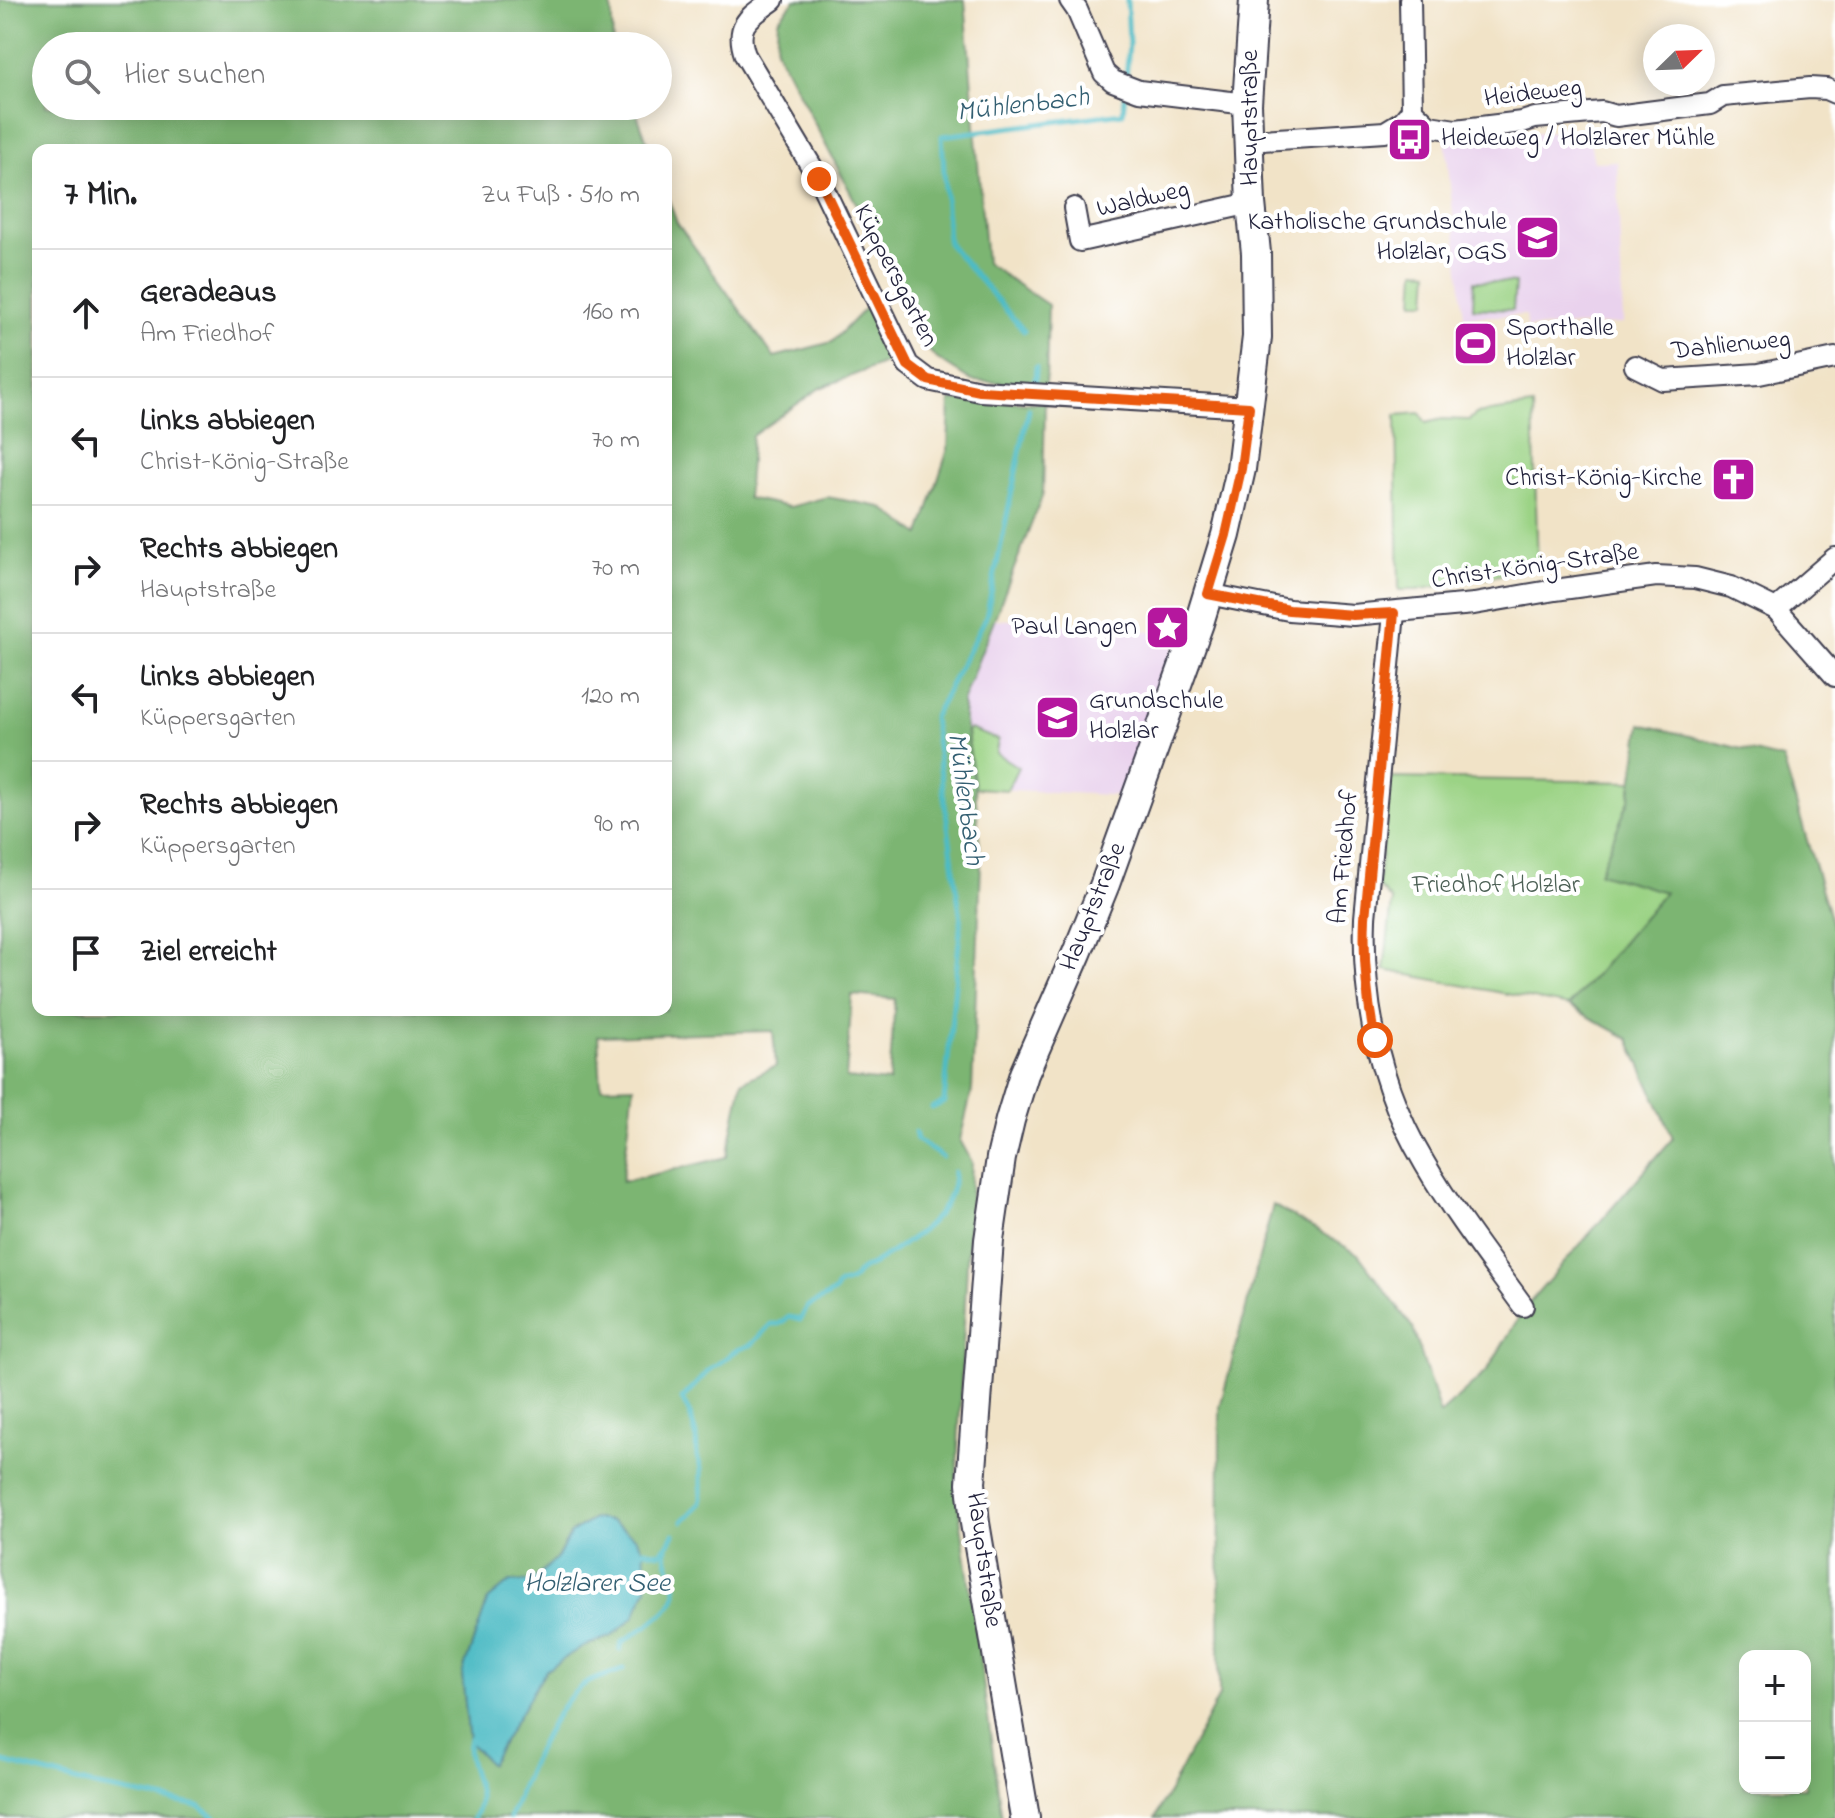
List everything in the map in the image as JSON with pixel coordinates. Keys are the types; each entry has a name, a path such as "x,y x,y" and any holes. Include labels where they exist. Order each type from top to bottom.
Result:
{"main road":[{"name":"Hauptstraße","path":"1025,1818 975,1523 971,1483 989,1240 1001,1158 1024,1074 1105,884 1208,594 1241,469 1257,337 1256,253 1247,104 1254,0"}],"street":[{"name":"Küppersgarten","path":"773,0 747,19 740,38 742,47 819,179 908,365 928,380 980,391 1249,407"},
{"path":"1070,0 1104,73 1113,81 1139,91 1247,104"},
{"path":"1248,141 1385,132 1403,121 1412,110 1410,0"},
{"name":"Heideweg","path":"1412,110 1429,126 1456,130 1602,112 1616,116 1710,104 1723,96 1810,88 1835,93"},
{"name":"Waldweg","path":"1074,208 1080,241 1251,203"},
{"name":"Dahlienweg","path":"1635,366 1663,380 1759,374 1835,358"},
{"path":"1776,609 1835,558"},
{"name":"Christ-König-Straße","path":"1208,594 1289,610 1353,615 1474,604 1656,576 1695,578 1731,587 1776,609 1835,676"},
{"name":"Am Friedhof","path":"1394,613 1365,918 1367,1000 1375,1040 1396,1105 1424,1162 1459,1219 1523,1306"}],"shaded area":[{"name":"Katholische Grundschule Holzlar, OGS","path":"1588,130 1594,162 1617,161 1623,324 1527,328 1526,315 1464,317 1445,137"},
{"name":"Grundschule Holzlar","path":"995,619 1178,633 1128,796 975,788 962,702"}],"green space":[{"path":"0,0 611,0 612,32 32,32 32,120 639,120 648,144 32,144 32,1016 672,1016 672,209 677,223 774,357 832,342 870,303 893,360 820,388 752,436 747,498 790,507 827,497 881,507 920,535 948,449 950,400 1045,403 1043,494 962,702 975,788 981,863 972,1090 960,1140 972,1162 956,1488 1002,1818 0,1818","holes":["852,995 895,999 889,1082 846,1078","773,1031 776,1066 742,1082 727,1157 622,1182 634,1086 601,1087 598,1036","593,1519 611,1521 635,1537 612,1636 582,1647 545,1671 490,1764 469,1742 462,1674 488,1600 510,1582 532,1581 557,1558 571,1533"]},
{"path":"795,0 965,0 986,263 1048,305 1046,385 972,381 936,358 908,329 899,286 776,49 778,20"},
{"path":"1416,270 1429,271 1427,302 1414,302"},
{"path":"1474,281 1515,283 1513,310 1473,308"},
{"path":"1533,406 1538,568 1417,590 1399,590 1396,415 1420,413 1426,423 1442,419 1469,420 1476,414"},
{"path":"1641,724 1783,759 1835,935 1835,1818 1155,1818 1219,1696 1220,1407 1273,1205 1358,1254 1413,1328 1440,1414 1487,1371 1523,1310 1673,1138 1629,1039 1569,1006 1665,892 1599,873 1630,798"},
{"path":"970,729 998,740 996,753 1018,767 1007,790 975,788 967,732"},
{"name":"Friedhof Holzlar","path":"1390,778 1632,782 1630,798 1666,892 1569,1006 1384,970 1392,901 1378,886"}],"water":[{"name":"Holzlarer See","path":"594,1519 611,1521 635,1537 644,1550 647,1588 634,1617 612,1636 582,1647 545,1671 490,1764 469,1742 462,1674 488,1600 510,1582 532,1581 557,1558 571,1533"}],"waterway":[{"name":"Mühlenbach","path":"1126,79 1129,44 1127,0"},
{"name":"Mühlenbach","path":"1024,331 948,243 942,136 1123,113 1125,93"},
{"name":"Mühlenbach","path":"1035,383 1036,367"},
{"name":"Mühlenbach","path":"932,1108 944,1102 961,920 933,718 986,617 1029,409"},
{"name":"Mühlenbach","path":"915,1132 917,1140 942,1157"},
{"name":"Mühlenbach","path":"683,1521 701,1503 701,1469 696,1436 682,1399 708,1371 737,1350 751,1345 771,1324 779,1324 789,1317 800,1320 808,1306 850,1281 927,1226 946,1202 954,1172"},
{"path":"641,1552 660,1553 674,1534"},
{"path":"620,1650 622,1642 655,1620 675,1598 675,1581 665,1554 667,1548"},
{"path":"510,1818 539,1747 560,1711 582,1686 623,1669"},
{"path":"470,1739 469,1759 479,1799 473,1818"},
{"path":"0,1761 99,1787 199,1806 216,1818"}],"place":[{"name":"Heideweg / Holzlarer Mühle","path":"1410,139"},
{"name":"Katholische Grundschule Holzlar, OGS","path":"1538,238"},
{"name":"Sporthalle Holzlar","path":"1475,344"},
{"name":"Christ-König-Kirche","path":"1733,479"},
{"name":"Paul Langen","path":"1168,628"},
{"name":"Grundschule Holzlar","path":"1058,717"}],"route":[{"path":"819,179 908,365 928,380 980,391 1249,407 1241,469 1208,594 1289,610 1353,615 1394,613 1365,918 1367,1000 1375,1040"}]}
